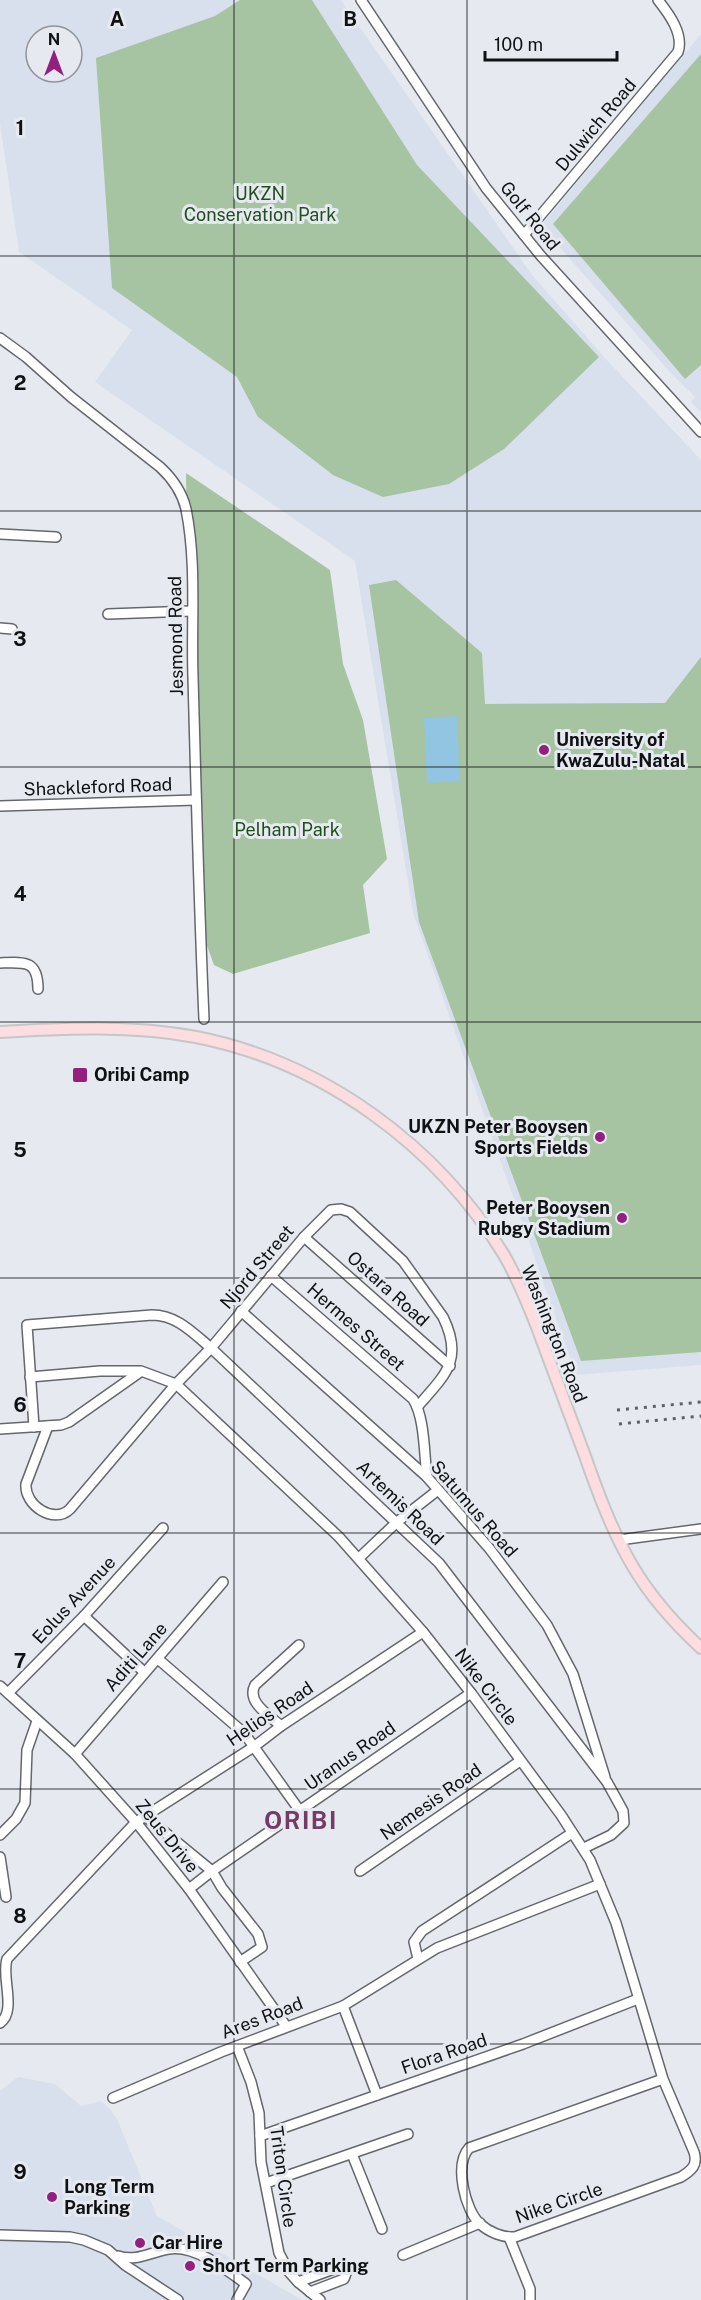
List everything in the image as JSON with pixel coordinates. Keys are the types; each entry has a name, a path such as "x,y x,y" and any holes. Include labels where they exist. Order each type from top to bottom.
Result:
{"main road":[{"name":"Washington Road","path":"0,1032 120,1029 194,1037 224,1043 312,1078 360,1106 409,1141 470,1207 489,1232 516,1278 594,1482 619,1540 632,1565 656,1600 701,1648"}],"street":[{"name":"Golf Road","path":"361,0 459,150 524,235 701,432"},
{"name":"Dulwich Road","path":"524,235 678,52 681,45 678,31 658,0"},
{"name":"Jesmond Road","path":"0,338 171,478 180,491 186,507 192,569 196,800 204,1019"},
{"path":"0,534 56,537"},
{"path":"108,614 192,611"},
{"path":"0,628 12,628"},
{"name":"Shackleford Road","path":"0,806 196,800"},
{"path":"0,963 18,962 32,967 38,975 38,989"},
{"name":"Njord Street","path":"48,1426 26,1484 26,1493 29,1499 47,1513 58,1516 65,1513 176,1384 211,1348 304,1237 331,1210 341,1209 350,1212 403,1261 443,1317 450,1338 450,1366"},
{"name":"Ostara Road","path":"304,1237 450,1366"},
{"name":"Hermes Street","path":"271,1276 406,1392 417,1406"},
{"name":"Satumus Road","path":"241,1311 427,1477 489,1548 547,1625 573,1674 607,1782"},
{"name":"Artemis Road","path":"30,1377 27,1325 161,1315 174,1319 211,1348 439,1563 607,1782 623,1811 624,1823 611,1835 584,1848"},
{"path":"427,1477 417,1406 450,1366"},
{"path":"34,1427 30,1377 100,1371 141,1371 176,1384"},
{"path":"0,1429 48,1426 69,1422 141,1371"},
{"name":"Nike Circle","path":"176,1384 359,1558 423,1632 471,1693 584,1848 616,1923 663,2079 694,2152 696,2161 693,2168 669,2181 524,2234 509,2237 491,2231 480,2223"},
{"path":"359,1558 397,1522 438,1490"},
{"name":"Eolus Avenue","path":"4,1689 84,1616 163,1528"},
{"path":"619,1540 701,1529"},
{"name":"Aditi Lane","path":"75,1754 223,1582"},
{"path":"84,1616 144,1672"},
{"name":"Helios Road","path":"0,2023 5,2019 8,2010 5,1970 7,1959 136,1822 255,1746 281,1726 423,1632"},
{"path":"281,1726 255,1702 252,1690 299,1646"},
{"path":"158,1659 232,1721 255,1746 300,1811"},
{"name":"Zeus Drive","path":"4,1689 75,1754 136,1822 189,1889 286,2026"},
{"name":"Uranus Road","path":"189,1889 471,1693"},
{"path":"0,1835 16,1819 25,1803 27,1749 37,1721"},
{"name":"Nemesis Road","path":"360,1871 520,1761"},
{"path":"145,1816 212,1871 222,1888 258,1934 262,1942 261,1948 240,1962"},
{"path":"417,1959 414,1942 422,1931 572,1833"},
{"path":"0,1857 6,1897"},
{"name":"Ares Road","path":"113,2098 286,2026 343,2006 437,1948 600,1884"},
{"name":"Flora Road","path":"260,2136 523,2044 638,2000"},
{"path":"343,2006 377,2095"},
{"name":"Triton Circle","path":"237,2046 251,2082 259,2113 261,2162 279,2253 289,2272 320,2300"},
{"path":"403,2255 480,2223 470,2209 460,2173 462,2160 468,2148 663,2079"},
{"path":"266,2183 408,2134"},
{"path":"352,2154 382,2229"},
{"path":"0,2235 70,2237 93,2243 178,2300"},
{"path":"509,2237 530,2289 530,2300"},
{"path":"115,2256 134,2259 168,2249 187,2250 208,2259 246,2284 237,2300"},
{"path":"298,2282 339,2267 347,2271 344,2279 310,2292"}],"shaded area":[{"name":"University of KwaZulu-Natal","path":"0,0 341,0 532,275 605,358 701,460 701,1365 576,1375 413,913 355,561 95,382 132,330 19,252 0,124"},
{"path":"701,34 701,412 691,402 695,397 669,371 541,226"},
{"path":"18,2077 55,2084 81,2106 101,2101 117,2119 157,2216 302,2300 0,2300 0,2091"}],"green space":[{"name":"UKZN Conservation Park","path":"240,0 312,0 417,165 599,357 504,449 449,484 383,497 333,475 258,417 237,377 112,288 96,58 215,16"},
{"path":"701,54 701,365 685,379 553,224"},
{"name":"Pelham Park","path":"186,473 330,570 343,664 363,720 387,859 363,885 370,933 233,974 214,965 195,912 189,711"},
{"name":"UKZN Peter Booysen Sports Fields","path":"396,580 482,653 485,704 665,703 701,657 701,1352 581,1361 419,922 369,585"}],"water":[{"path":"457,716 460,781 427,783 424,718"}],"railway":[{"path":"617,1410 701,1402"},
{"path":"619,1424 701,1416"}],"place":[{"name":"University of KwaZulu-Natal","path":"544,750"},
{"name":"Oribi Camp","path":"80,1075"},
{"name":"UKZN Peter Booysen Sports Fields","path":"600,1137"},
{"name":"Peter Booysen Rubgy Stadium","path":"622,1218"},
{"name":"Long Term Parking","path":"52,2197"},
{"name":"Car Hire","path":"140,2243"},
{"name":"Short Term Parking","path":"190,2266"}],"district":[{"name":"ORIBI","path":"301,1821"}]}
